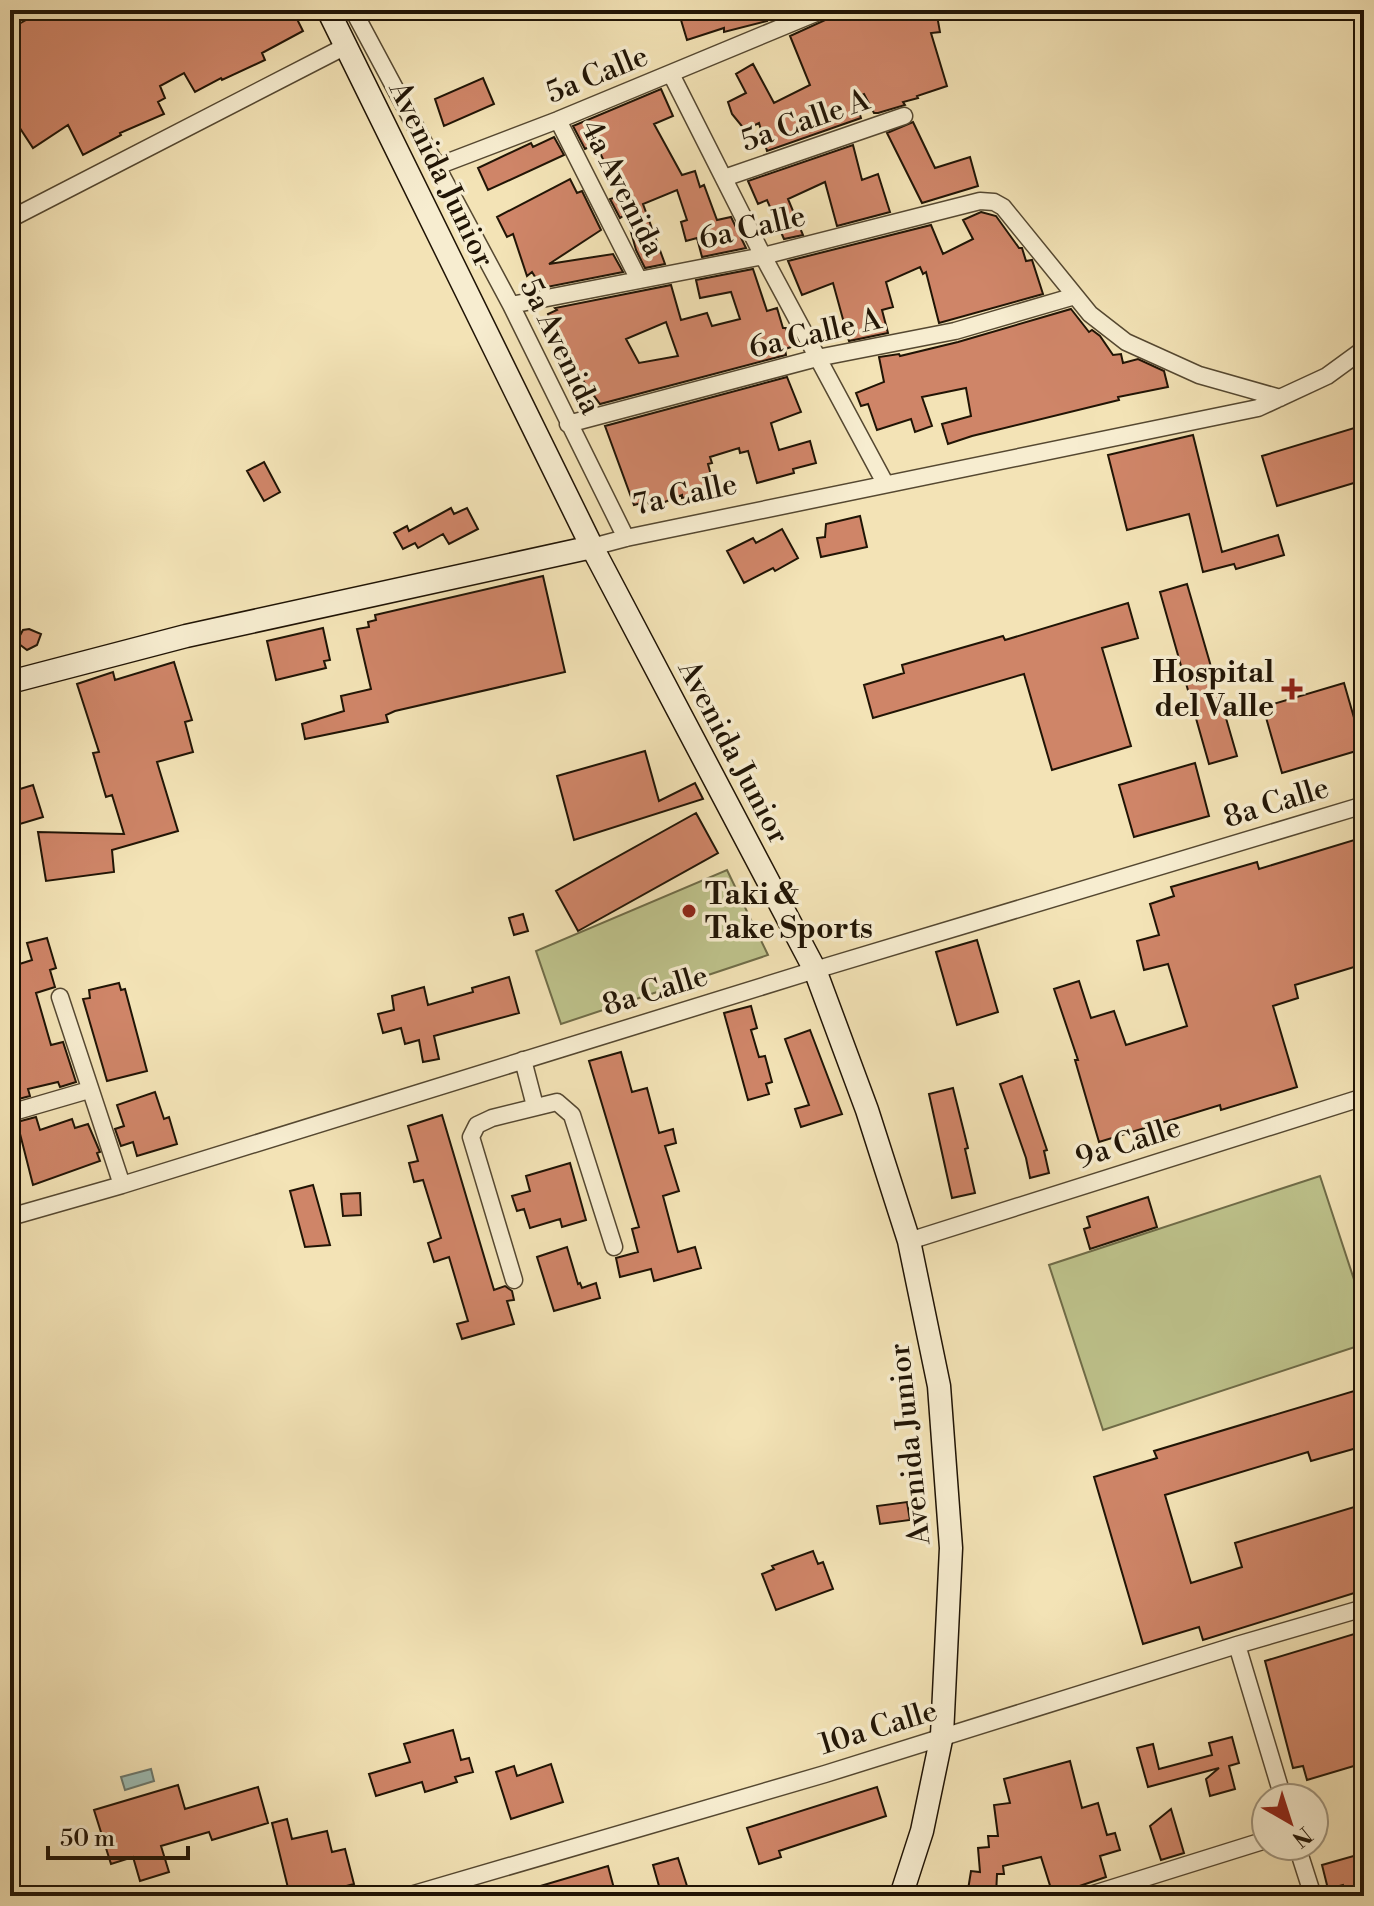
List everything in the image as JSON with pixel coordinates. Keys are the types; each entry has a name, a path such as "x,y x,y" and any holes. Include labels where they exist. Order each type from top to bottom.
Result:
{"main road":[{"name":"Avenida Junior","path":"328,10 592,547 815,970 867,1110 909,1241 939,1386 951,1548 942,1735 922,1831 901,1896"},
{"name":"7a Calle","path":"10,681 186,636 592,547"}],"street":[{"name":"5a Avenida","path":"353,10 511,305 626,538"},
{"name":"5a Calle","path":"435,167 558,120 823,10"},
{"path":"10,219 346,46"},
{"path":"671,74 763,256 885,483"},
{"name":"5a Calle A","path":"724,178 904,116"},
{"name":"4a Avenida","path":"558,120 639,280"},
{"name":"6a Calle","path":"511,305 763,256 980,201 994,202 1003,207 1075,296"},
{"path":"1075,296 1090,314 1126,342 1199,375 1280,398"},
{"name":"6a Calle A","path":"568,424 817,358 955,331 1075,296"},
{"name":"7a Calle","path":"592,547 885,483 1258,408 1327,376 1364,349"},
{"name":"8a Calle","path":"10,1217 1364,805"},
{"path":"60,997 122,1185"},
{"path":"523,1060 535,1106"},
{"path":"10,1113 89,1090"},
{"name":"9a Calle","path":"909,1241 1364,1097"},
{"path":"514,1280 471,1137 477,1125 492,1118 557,1102 572,1115 614,1247"},
{"name":"10a Calle","path":"407,1896 825,1774 942,1735 978,1727 1364,1608"},
{"path":"1237,1645 1278,1782"},
{"path":"1087,1896 1250,1845"},
{"path":"1302,1862 1313,1896"}],"green space":[{"name":"Taki & Take Sports","path":"727,870 768,955 561,1024 536,951"},
{"path":"1320,1176 1364,1310 1364,1344 1103,1430 1049,1265"}],"water":[{"path":"151,1769 154,1781 125,1790 121,1777"}],"building":[{"path":"44,10 280,10 283,16 293,11 303,31 262,53 265,60 195,92 184,73 160,86 165,98 158,102 164,114 120,133 83,155 68,125 33,148 10,113 10,29"},
{"path":"678,10 764,10 767,21 724,32 724,28 687,40"},
{"path":"847,10 851,17 865,10 936,10 940,32 931,33 947,86 878,113 874,113 864,94 855,98 861,118 767,151 759,123 745,130 732,114 728,102 746,93 736,74 753,64 774,103 810,85 790,36"},
{"path":"483,78 494,104 444,126 435,99"},
{"path":"661,89 673,116 654,124 682,175 695,171 700,187 704,185 717,220 731,217 746,248 702,257 697,238 686,241 681,222 687,220 677,190 643,204 665,264 645,268 636,250 626,214 620,218 610,199 620,196 596,144 585,149 573,126"},
{"path":"913,122 935,168 970,157 978,186 922,203 887,133"},
{"path":"554,137 564,155 488,190 478,168 531,143 533,147"},
{"path":"853,145 862,180 878,174 890,212 837,226 825,182 788,199 803,235 784,239 767,200 758,204 748,181"},
{"path":"570,179 577,193 582,191 601,230 549,264 613,254 623,272 542,288 532,272 527,276 513,234 507,237 497,217"},
{"path":"981,212 996,216 1022,248 1026,261 1032,260 1043,294 939,323 926,272 923,274 920,267 886,282 893,307 882,310 888,333 849,341 833,283 802,295 788,261 931,225 943,254 973,239 963,220"},
{"path":"753,269 767,311 777,308 783,328 786,328 791,347 785,349 786,355 600,404 568,360 565,361 548,314 557,310 555,308 671,285 681,320 707,313 712,326 740,319 731,292 700,298 696,280","holes":["666,322 678,356 639,363 626,339"]},
{"path":"1071,309 1089,332 1092,330 1100,336 1113,355 1121,354 1123,363 1138,359 1164,371 1168,387 1118,397 1119,400 948,444 942,424 971,416 966,388 922,397 932,426 915,432 911,419 877,430 868,404 861,406 856,393 884,382 879,357 900,356 958,342"},
{"path":"787,377 801,412 771,423 779,450 810,441 816,463 793,469 794,473 757,483 748,451 740,453 739,448 710,457 712,463 708,464 715,490 682,498 682,495 650,508 648,501 634,505 605,426"},
{"path":"1364,425 1364,480 1277,506 1262,456"},
{"path":"1193,435 1222,552 1278,535 1284,555 1236,569 1234,564 1203,572 1189,514 1127,530 1108,455"},
{"path":"264,462 280,492 264,501 247,471"},
{"path":"451,508 454,514 467,508 478,529 449,544 443,534 418,548 415,543 403,549 394,533 407,526 409,531"},
{"path":"860,516 867,547 821,557 817,538 825,537 826,524"},
{"path":"782,529 798,558 744,583 727,551 753,538 756,543"},
{"path":"543,576 565,672 395,711 386,715 388,722 305,739 302,724 344,711 341,696 371,689 357,629 369,627 368,622 376,620 375,615"},
{"path":"1187,584 1237,756 1209,764 1160,592"},
{"path":"1128,603 1138,638 1102,648 1131,746 1052,770 1024,674 873,718 864,685 904,673 902,665 1003,636 1005,640"},
{"path":"323,628 330,660 324,661 326,668 276,680 267,641"},
{"path":"23,630 41,634 37,645 27,650 18,639"},
{"path":"174,662 192,720 185,722 193,752 157,762 178,831 112,850 114,872 46,881 38,832 124,834 112,795 106,797 93,753 99,752 77,684 113,672 115,680"},
{"path":"1344,683 1363,749 1282,773 1263,707"},
{"path":"645,751 659,801 695,783 703,799 574,840 557,776"},
{"path":"1195,763 1209,816 1134,837 1119,785"},
{"path":"33,785 43,817 10,827 10,792"},
{"path":"696,813 718,853 578,931 556,891"},
{"path":"1364,837 1364,964 1295,985 1298,998 1273,1006 1297,1087 1221,1110 1220,1105 1099,1142 1075,1060 1078,1060 1054,989 1079,981 1091,1018 1114,1011 1126,1045 1187,1026 1168,964 1144,970 1137,941 1159,935 1150,904 1174,896 1171,887 1257,862 1259,869"},
{"path":"523,914 528,931 514,935 509,918"},
{"path":"47,938 56,968 50,970 55,987 36,993 51,1045 63,1042 76,1082 60,1087 58,1082 28,1089 30,1096 11,1101 10,967 32,960 27,943"},
{"path":"977,940 998,1012 957,1025 936,952"},
{"path":"509,977 519,1013 434,1036 439,1059 423,1062 419,1040 405,1044 401,1028 383,1033 378,1014 394,1010 392,996 424,987 428,1005 473,992 472,988"},
{"path":"119,983 121,990 125,989 147,1071 107,1081 83,999 90,998 89,990"},
{"path":"751,1006 757,1028 751,1030 759,1057 765,1056 772,1082 766,1084 769,1094 748,1100 724,1013"},
{"path":"810,1030 842,1114 801,1127 795,1109 809,1105 785,1039"},
{"path":"621,1052 632,1092 647,1088 659,1133 673,1129 676,1143 665,1146 679,1191 663,1196 678,1252 695,1247 701,1268 654,1281 651,1269 620,1277 616,1258 638,1252 632,1229 639,1227 589,1061"},
{"path":"1022,1076 1047,1150 1044,1151 1049,1173 1030,1178 1000,1084"},
{"path":"953,1088 975,1193 952,1198 929,1094"},
{"path":"155,1092 164,1119 169,1117 177,1144 137,1156 133,1142 121,1146 115,1129 124,1126 117,1105"},
{"path":"442,1115 494,1290 505,1286 512,1291 514,1300 507,1301 514,1324 462,1339 457,1324 468,1321 449,1257 434,1262 428,1243 441,1238 423,1180 414,1182 409,1163 418,1161 408,1126"},
{"path":"36,1117 40,1130 72,1119 75,1128 88,1124 100,1152 97,1153 100,1161 33,1185 17,1122"},
{"path":"570,1163 586,1220 562,1227 560,1219 530,1228 524,1209 517,1211 512,1196 530,1191 526,1176"},
{"path":"313,1185 330,1245 305,1247 290,1191"},
{"path":"360,1193 361,1215 343,1216 341,1194"},
{"path":"1148,1197 1157,1227 1090,1249 1084,1229 1090,1227 1087,1217"},
{"path":"567,1247 578,1284 582,1288 596,1283 600,1298 554,1311 537,1257"},
{"path":"1364,1388 1364,1446 1311,1461 1308,1452 1165,1495 1191,1583 1242,1567 1235,1543 1364,1504 1364,1590 1203,1640 1199,1627 1143,1644 1094,1477 1157,1458 1154,1451"},
{"path":"907,1502 910,1520 880,1524 877,1506"},
{"path":"813,1551 818,1564 823,1562 833,1589 776,1610 762,1574 774,1569 772,1566"},
{"path":"1364,1631 1364,1763 1307,1780 1303,1766 1293,1768 1265,1661"},
{"path":"453,1730 461,1760 469,1758 473,1772 455,1777 457,1782 425,1792 422,1782 376,1796 369,1774 410,1762 404,1744"},
{"path":"1232,1737 1239,1763 1229,1766 1235,1789 1210,1796 1206,1779 1219,1768 1148,1787 1137,1748 1153,1744 1159,1769 1212,1755 1209,1743"},
{"path":"1070,1761 1082,1808 1098,1803 1107,1835 1115,1833 1120,1850 1100,1856 1106,1877 1053,1895 1041,1857 1003,1866 1004,1874 997,1874 996,1896 967,1896 971,1871 980,1872 978,1848 989,1847 988,1836 998,1836 994,1805 1010,1803 1004,1779"},
{"path":"551,1764 563,1802 511,1819 496,1772 514,1766 517,1776"},
{"path":"178,1785 185,1809 258,1787 268,1823 212,1840 209,1832 161,1846 169,1872 140,1881 133,1857 111,1864 94,1810"},
{"path":"877,1787 886,1816 779,1851 781,1857 759,1864 747,1828"},
{"path":"1171,1809 1184,1853 1161,1860 1150,1826"},
{"path":"287,1819 292,1839 327,1831 332,1852 345,1849 354,1884 308,1896 290,1896 272,1823"},
{"path":"1364,1853 1364,1896 1346,1896 1343,1885 1328,1889 1322,1865"},
{"path":"678,1858 687,1886 661,1893 653,1865"},
{"path":"608,1866 616,1896 520,1896 520,1892"}],"place":[{"name":"Hospital del Valle","path":"1292,689"},
{"name":"Taki & Take Sports","path":"689,911"}]}
